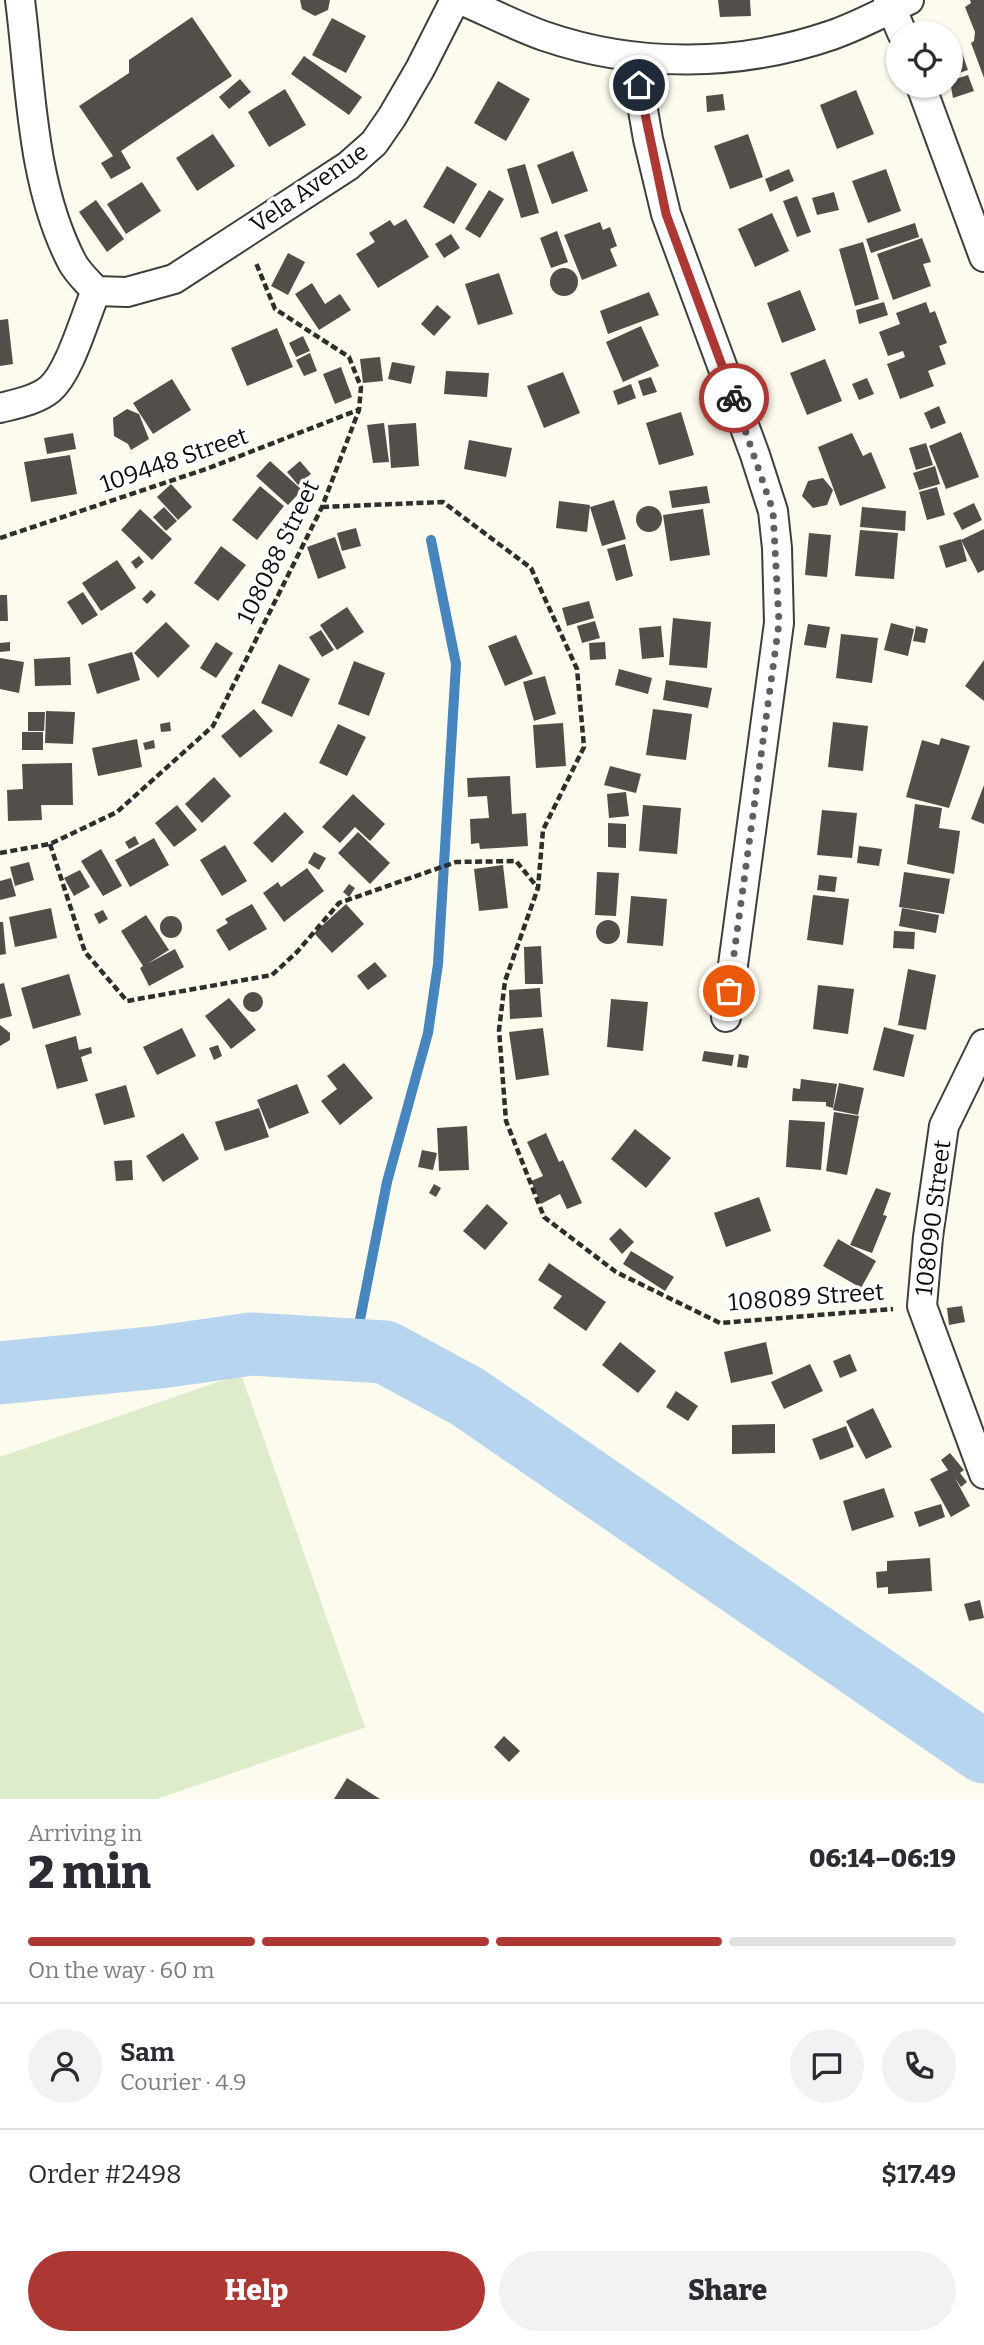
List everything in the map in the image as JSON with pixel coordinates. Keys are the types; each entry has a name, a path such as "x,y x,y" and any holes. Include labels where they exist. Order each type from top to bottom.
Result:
{"street":[{"path":"0,408 20,404 51,388 64,370 96,291 73,264 52,217 40,157 20,0"},
{"name":"Vela Avenue","path":"96,291 127,292 174,279 348,166 374,143 420,69 455,0"},
{"path":"461,0 545,36 634,58 701,60 760,55 832,35 898,10"},
{"path":"634,58 648,139 666,214 755,455 773,511 777,548 779,623 726,1017"},
{"path":"925,98 984,257"},
{"name":"108090 Street","path":"984,1044 944,1126 928,1237 922,1306 984,1474"}],"path":[{"name":"108088 Street","path":"0,853 50,845 117,812 214,726 322,507 359,410 361,387 349,357 275,309 243,233"},
{"name":"109448 Street","path":"0,538 209,468 359,410"},
{"name":"108089 Street","path":"322,507 443,502 531,568 577,669 584,747 543,830 538,888 505,982 499,1030 506,1121 544,1217 616,1272 720,1323 922,1306"},
{"path":"50,845 85,952 127,1001 272,975 297,952 339,903 456,862 516,861 538,888"}],"green space":[{"path":"241,1374 365,1727 369,1726 157,1799 0,1799 0,1457"}],"building":[{"path":"300,0 330,0 328,10 315,16 302,9"},
{"path":"718,0 750,0 751,16 720,17"},
{"path":"970,0 984,0 984,78 971,43 974,41 975,32 965,7 971,3"},
{"path":"192,17 232,76 121,151 131,168 111,179 101,163 113,156 79,106 129,73 129,60"},
{"path":"332,18 366,36 346,73 312,55"},
{"path":"304,56 362,97 349,115 291,74"},
{"path":"963,56 968,70 963,72"},
{"path":"968,75 974,91 963,95 963,77"},
{"path":"240,79 251,92 229,109 219,97"},
{"path":"498,81 530,99 506,141 474,123"},
{"path":"285,89 306,125 269,147 248,112"},
{"path":"856,90 874,134 837,149 820,105"},
{"path":"723,94 725,110 707,112 706,96"},
{"path":"213,134 235,166 197,191 176,158"},
{"path":"748,134 763,177 730,189 714,146"},
{"path":"573,151 588,191 552,204 537,165"},
{"path":"525,164 539,213 521,218 507,169"},
{"path":"447,166 477,184 454,224 423,207"},
{"path":"789,169 794,181 770,192 765,179"},
{"path":"886,169 901,211 868,223 852,181"},
{"path":"142,182 161,211 126,234 107,204"},
{"path":"489,190 504,199 480,238 465,229"},
{"path":"834,192 839,210 817,215 812,198"},
{"path":"797,196 811,232 797,237 783,201"},
{"path":"96,200 124,239 107,252 79,212"},
{"path":"772,213 789,251 755,267 738,229"},
{"path":"406,219 429,257 378,288 356,254 375,242 369,233 390,220 394,226"},
{"path":"600,222 603,230 610,227 617,246 610,249 617,266 582,280 564,235"},
{"path":"915,223 919,237 871,253 866,239"},
{"path":"557,231 568,262 551,268 540,238"},
{"path":"451,234 460,248 444,258 435,244"},
{"path":"922,238 931,262 923,264 931,286 893,300 877,254"},
{"path":"863,242 879,299 855,306 839,249"},
{"path":"288,253 305,262 288,295 271,286"},
{"path":"564,268 574,272 578,282 574,292 564,296 554,292 550,282 554,272"},
{"path":"499,273 513,314 478,325 465,284"},
{"path":"312,283 325,304 340,294 351,310 319,330 295,294"},
{"path":"800,290 816,330 782,343 767,303"},
{"path":"649,292 659,315 608,334 600,311"},
{"path":"884,302 888,315 859,324 856,310"},
{"path":"926,302 930,313 935,311 947,343 939,346 946,364 928,371 934,386 900,399 887,364 905,357 903,351 888,356 879,332 900,324 896,313"},
{"path":"437,305 451,317 434,336 421,324"},
{"path":"8,319 13,364 0,366 0,320"},
{"path":"641,326 659,366 623,382 606,342"},
{"path":"277,328 293,367 247,386 231,348"},
{"path":"303,336 310,351 296,357 289,343"},
{"path":"310,353 317,371 304,376 296,360"},
{"path":"380,357 383,381 363,383 360,359"},
{"path":"825,359 842,401 807,415 790,373"},
{"path":"392,362 415,366 411,384 388,379"},
{"path":"341,367 352,397 335,404 323,374"},
{"path":"446,371 489,373 487,397 444,394"},
{"path":"563,372 580,413 544,428 527,386"},
{"path":"651,377 657,392 643,396 638,381"},
{"path":"867,378 874,394 859,400 852,384"},
{"path":"172,379 191,410 153,434 133,403"},
{"path":"631,384 636,398 618,405 613,391"},
{"path":"939,406 946,423 931,429 924,413"},
{"path":"127,409 139,414 149,439 131,450 128,444 114,436 113,418"},
{"path":"681,412 694,455 659,465 646,423"},
{"path":"384,423 389,462 373,463 367,425"},
{"path":"416,423 419,466 391,468 388,425"},
{"path":"961,432 979,477 946,489 929,446"},
{"path":"73,433 76,449 47,454 44,438"},
{"path":"852,433 863,456 871,452 886,488 840,506 818,447"},
{"path":"469,440 512,448 506,477 464,469"},
{"path":"926,443 933,465 916,470 909,448"},
{"path":"70,455 77,494 31,502 24,462"},
{"path":"270,461 302,490 288,505 256,476"},
{"path":"300,461 311,474 298,485 287,472"},
{"path":"935,466 940,484 919,490 913,473"},
{"path":"823,478 833,490 827,505 813,508 802,496 808,481"},
{"path":"171,484 192,507 178,520 157,497"},
{"path":"260,486 284,506 257,540 232,520"},
{"path":"707,486 710,503 672,508 669,491"},
{"path":"937,487 945,515 927,520 919,492"},
{"path":"614,500 626,539 602,546 590,507"},
{"path":"559,501 590,505 587,532 556,528"},
{"path":"974,503 982,520 962,530 953,513"},
{"path":"649,506 658,510 662,519 658,528 649,532 640,528 636,519 640,510"},
{"path":"164,507 177,521 166,531 153,517"},
{"path":"862,507 906,511 905,531 860,527"},
{"path":"140,509 172,539 152,560 121,530"},
{"path":"703,509 710,555 670,561 663,515"},
{"path":"356,528 361,546 342,551 337,533"},
{"path":"984,529 984,570 978,573 961,540"},
{"path":"860,530 898,533 894,579 855,576"},
{"path":"809,533 831,535 827,577 805,575"},
{"path":"335,537 346,568 318,579 307,547"},
{"path":"961,539 967,561 946,568 939,546"},
{"path":"625,544 633,576 616,581 607,549"},
{"path":"221,546 246,565 218,601 194,583"},
{"path":"139,556 144,562 136,569 131,562"},
{"path":"117,560 136,588 101,611 82,583"},
{"path":"151,590 156,595 147,604 142,599"},
{"path":"83,592 98,615 82,625 67,602"},
{"path":"0,595 7,595 8,621 0,621"},
{"path":"589,601 594,618 567,626 562,608"},
{"path":"347,607 364,632 337,650 320,625"},
{"path":"673,618 711,622 707,668 669,665"},
{"path":"595,621 600,638 582,643 577,626"},
{"path":"166,622 190,646 158,678 134,653"},
{"path":"891,623 914,629 908,656 884,650"},
{"path":"808,624 830,627 826,648 804,645"},
{"path":"661,626 664,657 642,659 639,628"},
{"path":"916,626 928,629 925,643 913,641"},
{"path":"321,630 334,650 322,657 309,637"},
{"path":"841,634 878,638 872,683 836,678"},
{"path":"516,635 533,674 505,686 488,646"},
{"path":"10,642 10,651 0,652 0,643"},
{"path":"216,642 233,653 216,678 200,668"},
{"path":"605,642 606,659 590,660 589,643"},
{"path":"132,652 140,680 97,694 88,664"},
{"path":"70,657 71,685 35,686 34,659"},
{"path":"0,658 24,662 19,693 0,689"},
{"path":"984,660 984,701 965,686"},
{"path":"354,661 385,673 369,716 338,704"},
{"path":"279,664 310,679 292,717 261,703"},
{"path":"619,669 652,678 648,694 615,685"},
{"path":"545,676 556,714 534,721 523,682"},
{"path":"666,680 712,688 708,708 663,700"},
{"path":"254,709 273,731 240,758 221,736"},
{"path":"653,709 692,714 686,760 646,755"},
{"path":"46,711 75,712 73,744 45,743"},
{"path":"28,712 45,712 44,731 28,731"},
{"path":"170,722 171,731 161,732 160,724"},
{"path":"833,722 868,726 863,771 828,767"},
{"path":"563,723 566,766 536,768 533,725"},
{"path":"338,724 366,737 347,776 319,763"},
{"path":"22,732 43,732 43,750 22,750"},
{"path":"941,738 970,746 949,808 906,797 922,740 939,745"},
{"path":"137,739 142,767 98,776 92,748"},
{"path":"154,740 155,748 145,750 143,743"},
{"path":"72,763 73,805 41,805 42,820 8,821 7,790 23,789 22,764"},
{"path":"610,766 641,774 636,793 604,785"},
{"path":"510,776 512,814 526,813 528,846 480,849 479,843 471,844 470,819 489,818 487,796 468,797 467,778"},
{"path":"214,777 231,796 202,823 185,804"},
{"path":"984,785 984,824 971,819"},
{"path":"626,792 629,816 609,818 607,794"},
{"path":"353,794 385,824 370,841 355,827 340,843 322,827"},
{"path":"915,804 942,808 939,828 960,831 954,874 907,864"},
{"path":"177,805 197,830 174,847 155,823"},
{"path":"643,805 681,808 677,854 639,851"},
{"path":"822,810 857,813 852,858 817,855"},
{"path":"285,812 304,832 272,863 253,843"},
{"path":"608,823 626,824 626,848 608,847"},
{"path":"358,832 390,863 370,884 338,853"},
{"path":"135,836 139,844 129,849 125,842"},
{"path":"154,838 169,865 130,887 115,860"},
{"path":"225,845 247,881 222,896 200,860"},
{"path":"859,846 882,849 879,866 857,863"},
{"path":"101,849 122,886 103,896 81,861"},
{"path":"314,852 326,858 319,870 308,863"},
{"path":"29,862 34,880 15,886 10,867"},
{"path":"503,865 508,908 479,911 474,869"},
{"path":"307,868 324,891 284,922 263,893 278,882 281,887"},
{"path":"80,870 90,887 74,896 64,878"},
{"path":"597,872 619,873 616,916 595,915"},
{"path":"904,872 950,879 944,914 899,907"},
{"path":"819,875 837,877 835,892 817,890"},
{"path":"11,878 16,896 0,900 0,881"},
{"path":"349,884 355,888 349,897 343,892"},
{"path":"813,895 849,899 843,945 807,940"},
{"path":"631,896 667,899 663,946 627,943"},
{"path":"252,904 267,929 229,951 216,930 228,923 225,919"},
{"path":"346,904 364,924 332,953 314,933"},
{"path":"51,908 57,938 15,947 9,917"},
{"path":"902,908 939,915 936,933 899,926"},
{"path":"103,910 108,919 99,924 94,914"},
{"path":"146,915 169,950 147,964 175,949 184,967 149,986 140,968 143,966 121,931"},
{"path":"167,916 175,916 182,923 182,931 175,938 167,938 160,931 160,923"},
{"path":"608,920 617,923 620,932 617,941 608,944 599,941 596,932 599,923"},
{"path":"0,922 3,922 6,954 0,955"},
{"path":"894,931 915,932 914,949 893,948"},
{"path":"541,946 543,984 525,984 524,947"},
{"path":"375,962 387,976 368,990 357,976"},
{"path":"908,969 936,975 926,1030 898,1025"},
{"path":"69,974 81,1015 33,1029 21,988"},
{"path":"4,983 12,1016 0,1019 0,984"},
{"path":"818,985 854,989 848,1034 813,1029"},
{"path":"540,988 542,1017 510,1019 509,990"},
{"path":"253,992 260,995 263,1002 260,1009 253,1012 246,1009 243,1002 246,995"},
{"path":"229,998 256,1030 231,1049 205,1016"},
{"path":"611,999 648,1002 643,1051 607,1047"},
{"path":"0,1025 10,1033 10,1040 0,1046"},
{"path":"884,1027 914,1035 904,1077 873,1070"},
{"path":"182,1028 196,1056 157,1075 143,1047"},
{"path":"543,1028 549,1075 516,1080 509,1032"},
{"path":"76,1036 79,1050 91,1047 92,1053 81,1057 88,1081 57,1089 45,1045"},
{"path":"218,1045 222,1056 214,1060 209,1048"},
{"path":"704,1051 734,1055 732,1066 702,1061"},
{"path":"739,1054 749,1056 747,1068 737,1067"},
{"path":"344,1063 373,1098 340,1125 321,1101 337,1089 327,1076"},
{"path":"801,1079 837,1084 833,1108 826,1106 826,1102 792,1101 793,1088 800,1089"},
{"path":"839,1083 864,1088 858,1115 833,1110"},
{"path":"297,1084 309,1113 269,1129 257,1100"},
{"path":"126,1085 135,1117 104,1125 95,1094"},
{"path":"259,1108 269,1137 225,1151 215,1122"},
{"path":"834,1112 859,1116 847,1175 826,1171"},
{"path":"789,1120 825,1122 821,1170 786,1167"},
{"path":"467,1126 469,1170 439,1171 437,1128"},
{"path":"635,1129 671,1158 646,1188 611,1159"},
{"path":"183,1133 199,1159 163,1182 146,1156"},
{"path":"546,1133 559,1162 563,1160 582,1203 567,1209 560,1194 541,1204 531,1181 543,1176 527,1142"},
{"path":"422,1150 437,1153 433,1170 418,1167"},
{"path":"132,1160 133,1180 116,1181 114,1161"},
{"path":"434,1184 441,1188 436,1197 429,1193"},
{"path":"876,1188 891,1193 883,1215 887,1216 872,1253 850,1245"},
{"path":"759,1197 771,1231 726,1247 714,1213"},
{"path":"487,1204 508,1223 485,1250 463,1231"},
{"path":"620,1228 634,1242 622,1254 609,1239"},
{"path":"838,1239 876,1261 861,1288 823,1266"},
{"path":"631,1251 674,1277 665,1291 623,1264"},
{"path":"549,1263 606,1302 586,1331 553,1308 562,1296 538,1280"},
{"path":"962,1306 965,1322 949,1325 947,1308"},
{"path":"620,1342 656,1371 638,1393 602,1365"},
{"path":"766,1342 773,1374 731,1383 724,1352"},
{"path":"850,1354 857,1371 840,1378 833,1361"},
{"path":"810,1364 823,1391 784,1409 771,1382"},
{"path":"676,1391 698,1406 688,1421 666,1407"},
{"path":"873,1408 892,1447 866,1459 846,1421"},
{"path":"775,1424 775,1453 732,1454 732,1425"},
{"path":"846,1426 854,1447 820,1460 812,1439"},
{"path":"950,1453 964,1470 960,1473 967,1482 961,1487 955,1478 970,1506 951,1517 930,1479 948,1470 941,1460"},
{"path":"884,1488 894,1517 852,1531 843,1501"},
{"path":"941,1504 945,1517 919,1527 914,1512"},
{"path":"930,1558 932,1591 888,1594 888,1587 877,1588 876,1572 887,1571 887,1561"},
{"path":"980,1600 984,1618 969,1621 964,1604"},
{"path":"504,1736 520,1751 509,1762 494,1747"},
{"path":"347,1778 380,1799 334,1799"}],"waterway":[{"path":"354,1350 387,1182 428,1033 438,964 456,664 431,540"},
{"path":"0,1373 160,1357 251,1344 385,1352 468,1397 984,1752"}],"way so far":[{"path":"729,991 779,623 773,511 734,398"}],"route":[{"path":"639,85 648,139 666,214 734,398"}]}
